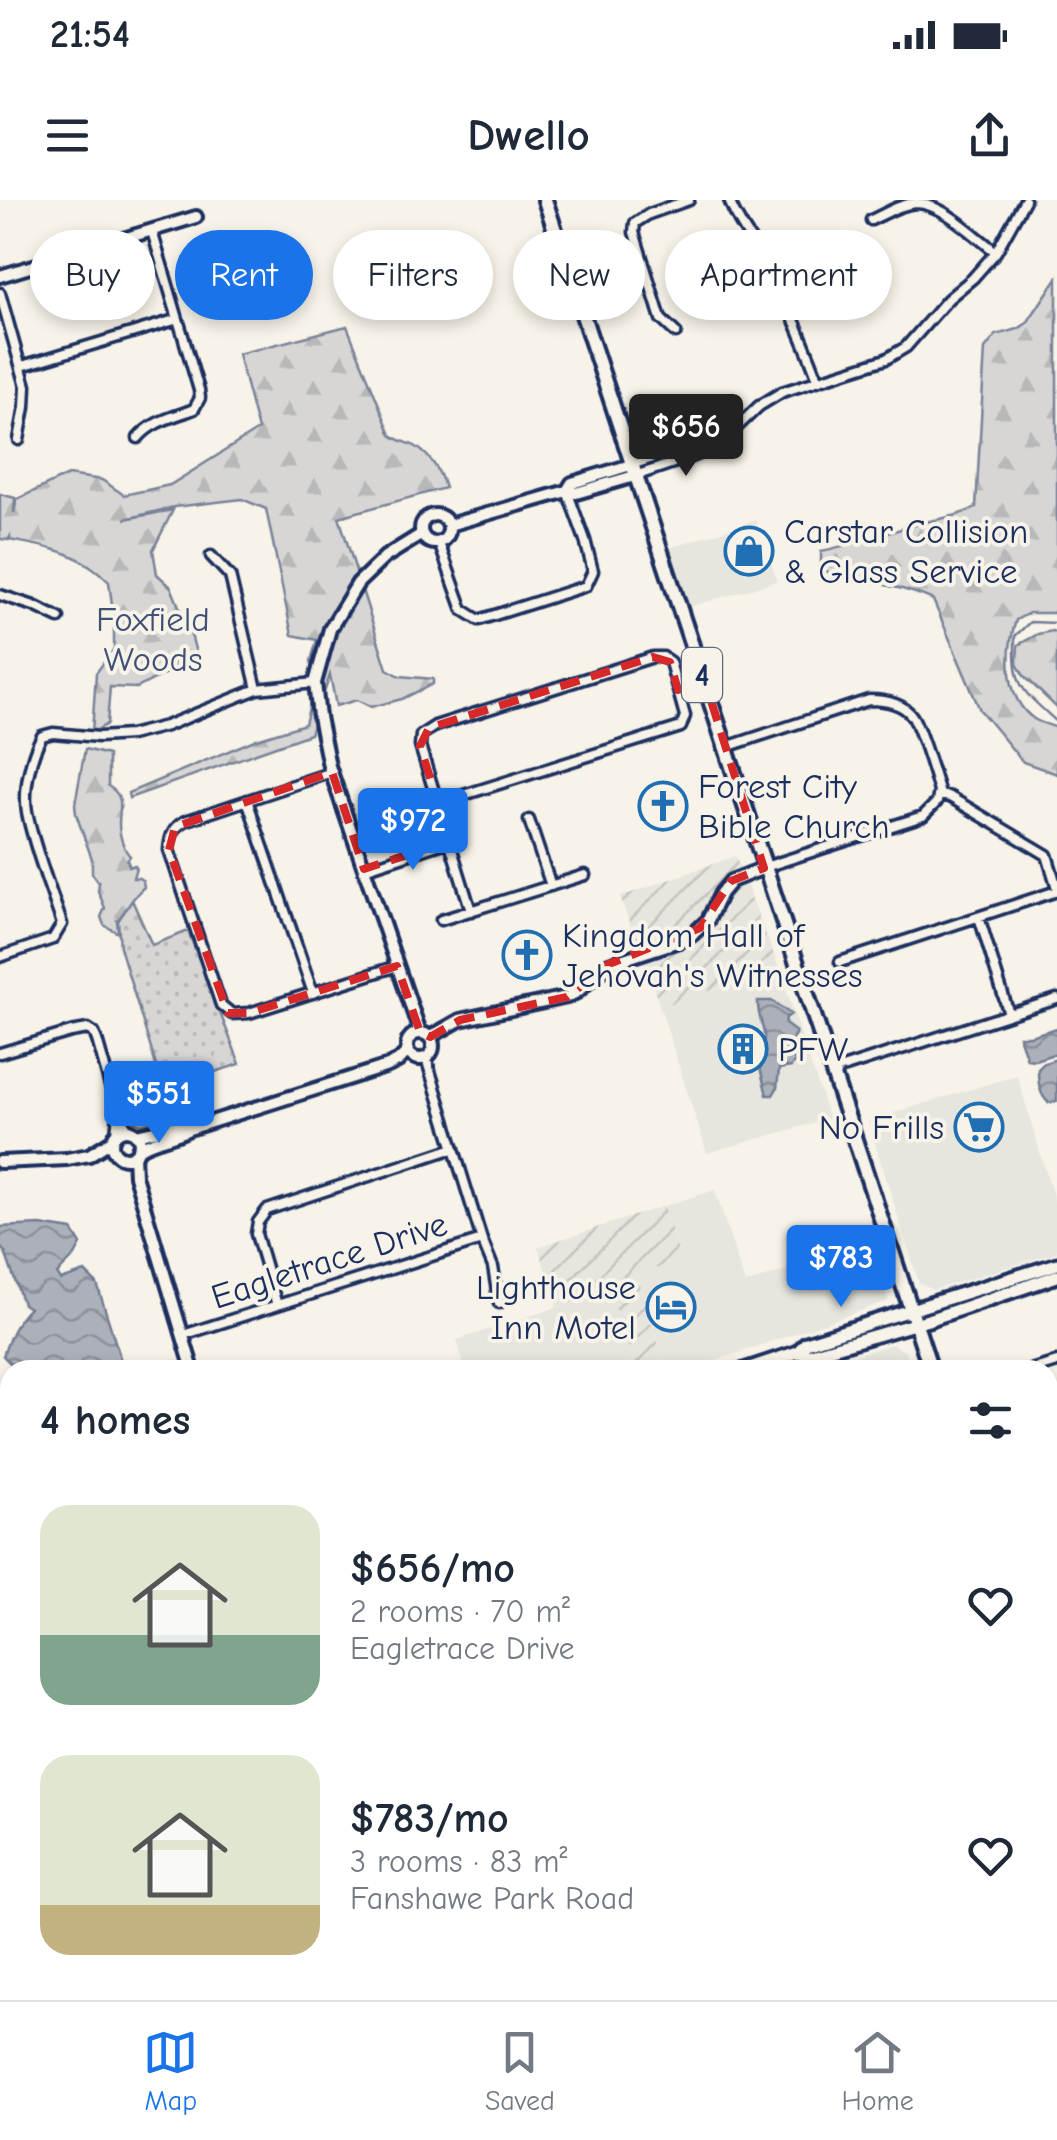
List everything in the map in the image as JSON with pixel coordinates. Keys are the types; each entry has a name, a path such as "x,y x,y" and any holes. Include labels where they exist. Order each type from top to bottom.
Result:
{"main road":[{"name":"4","path":"546,200 928,1360"},
{"path":"913,1316 1057,1264"},
{"path":"774,1360 798,1352 806,1342 1057,1276"}],"street":[{"path":"676,333 661,319 634,232 640,219 690,200"},
{"path":"729,200 735,217 784,297 818,380"},
{"path":"449,525 567,491 576,493 636,470 697,455 737,427 758,406 782,392 886,359 906,347 996,252 1025,200"},
{"path":"871,220 904,205 919,203 937,208 996,252"},
{"path":"152,230 196,218"},
{"path":"155,240 175,309"},
{"path":"0,276 30,267"},
{"path":"0,293 26,386 18,440"},
{"path":"22,366 175,320"},
{"path":"138,438 146,428 198,405 199,390 178,320"},
{"path":"439,543 463,610 479,620 586,586 593,571 567,491"},
{"path":"439,543 428,541 422,534 422,525 431,516 440,516 449,525"},
{"path":"439,543 448,534 449,525"},
{"path":"408,1052 416,1058 426,1058 433,1050 398,966 332,772 315,683 330,628 358,583 385,557 422,534"},
{"path":"211,556 230,576 257,688"},
{"path":"0,594 58,618"},
{"path":"438,804 681,728 685,716 670,662 663,656 653,657 429,728 422,735 420,746 471,911"},
{"path":"678,690 704,682"},
{"path":"0,957 52,939 62,924 27,813 27,788 42,736 114,736 154,730 257,688 315,683"},
{"path":"0,1162 67,1159 96,1152 128,1154 189,1128 388,1066 408,1052 410,1036 425,1035 460,1020 567,997 610,964 685,940 708,920 731,881 923,816 939,795 913,716 899,705 882,700 868,700 726,747"},
{"path":"332,772 185,820 175,827 169,850 221,1005 232,1014 250,1014 398,966"},
{"path":"840,962 1057,890 1047,855 950,797 939,795"},
{"path":"247,800 313,994"},
{"path":"529,820 551,886"},
{"path":"364,869 450,842"},
{"path":"442,920 585,875"},
{"path":"979,917 1009,1014"},
{"path":"832,1072 1057,999"},
{"path":"0,1053 88,1029 94,1033 118,1114 139,1142 128,1154"},
{"name":"Eagletrace Drive","path":"183,1335 482,1240 426,1058"},
{"path":"118,1114 112,1148 128,1154"},
{"path":"96,1152 114,1137 174,1126 189,1128"},
{"path":"277,1306 256,1234 258,1222 267,1210 454,1148"},
{"path":"128,1154 191,1360"},
{"path":"482,1240 493,1267 499,1303"},
{"path":"330,2000 338,2000"}],"highlighted area":[{"path":"653,657 670,662 678,690 705,682 764,868 731,881 700,928 609,964 567,997 460,1020 430,1037 420,1032 397,966 249,1013 228,1013 169,850 175,827 332,772 364,869 450,841 420,746 429,728"}],"shaded area":[{"path":"756,520 777,581 685,608 666,549"},
{"path":"735,856 779,968 660,1007 620,897"},
{"path":"779,968 829,1119 707,1153 660,1007"},
{"path":"1017,1075 1057,1209 1057,1252 933,1290 919,1283 868,1121"},
{"path":"715,1190 745,1284 866,1244 888,1301 718,1360 664,1360 636,1274 681,1259 664,1206"},
{"path":"664,1206 681,1260 636,1275 664,1360 633,1360 610,1291 557,1307 538,1247"},
{"path":"610,1290 633,1360 462,1360 457,1340"},
{"path":"891,1344 906,1352 909,1360 841,1360"}],"green space":[{"path":"1057,278 1057,613 1029,613 1016,620 1009,659 1012,687 1024,710 1036,720 1057,728 1057,774 1023,762 980,710 933,600 899,588 835,575 821,568 821,551 976,507 985,349 996,335 1027,323"},
{"name":"Foxfield Woods","path":"347,326 391,435 426,454 445,488 339,517 387,669 400,676 433,679 433,684 402,699 371,707 357,700 336,706 330,675 310,734 129,798 128,793 257,739 305,724 317,640 292,635 266,509 242,499 174,507 125,519 173,510 153,550 157,574 171,587 197,657 137,688 110,687 107,724 92,733 96,673 114,649 109,582 86,563 63,552 10,537 0,539 0,494 15,498 14,513 17,499 68,475 102,480 124,495 170,485 258,430 238,354"},
{"path":"1052,631 1057,633 1057,708 1017,664 1018,645"},
{"path":"85,749 108,755 108,786 119,798 119,828 130,856 127,860 130,867 136,867 133,878 143,881 144,887 117,920 118,933 104,925 101,917 105,908 99,883 92,873 92,859 76,814"},
{"path":"132,900 152,945 188,931 240,1064 196,1078 207,1113 141,1124 133,1121 124,1104 164,1092 120,947 118,921"}],"water":[{"path":"758,1001 772,1001 791,1014 785,1024 796,1032 789,1045 795,1062 779,1069 773,1095 767,1095 757,1056 764,1041"},
{"path":"1057,1028 1057,1053 1027,1059 1019,1036"},
{"path":"1057,1059 1057,1101 1049,1103 1041,1092 1038,1069"},
{"path":"40,1225 72,1230 81,1244 57,1274 61,1280 85,1272 97,1284 121,1360 7,1360 3,1356 13,1330 29,1308 23,1304 0,1247 0,1227"}],"waterway":[{"path":"1057,623 1030,622 1015,636 1016,667 1022,686 1057,722"}],"place":[{"name":"Carstar Collision & Glass Service","path":"749,551"},
{"name":"Forest City Bible Church","path":"663,806"},
{"name":"Kingdom Hall of Jehovah's Witnesses","path":"527,955"},
{"name":"PFW","path":"743,1049"},
{"name":"No Frills","path":"979,1127"},
{"name":"Lighthouse Inn Motel","path":"671,1307"}]}
